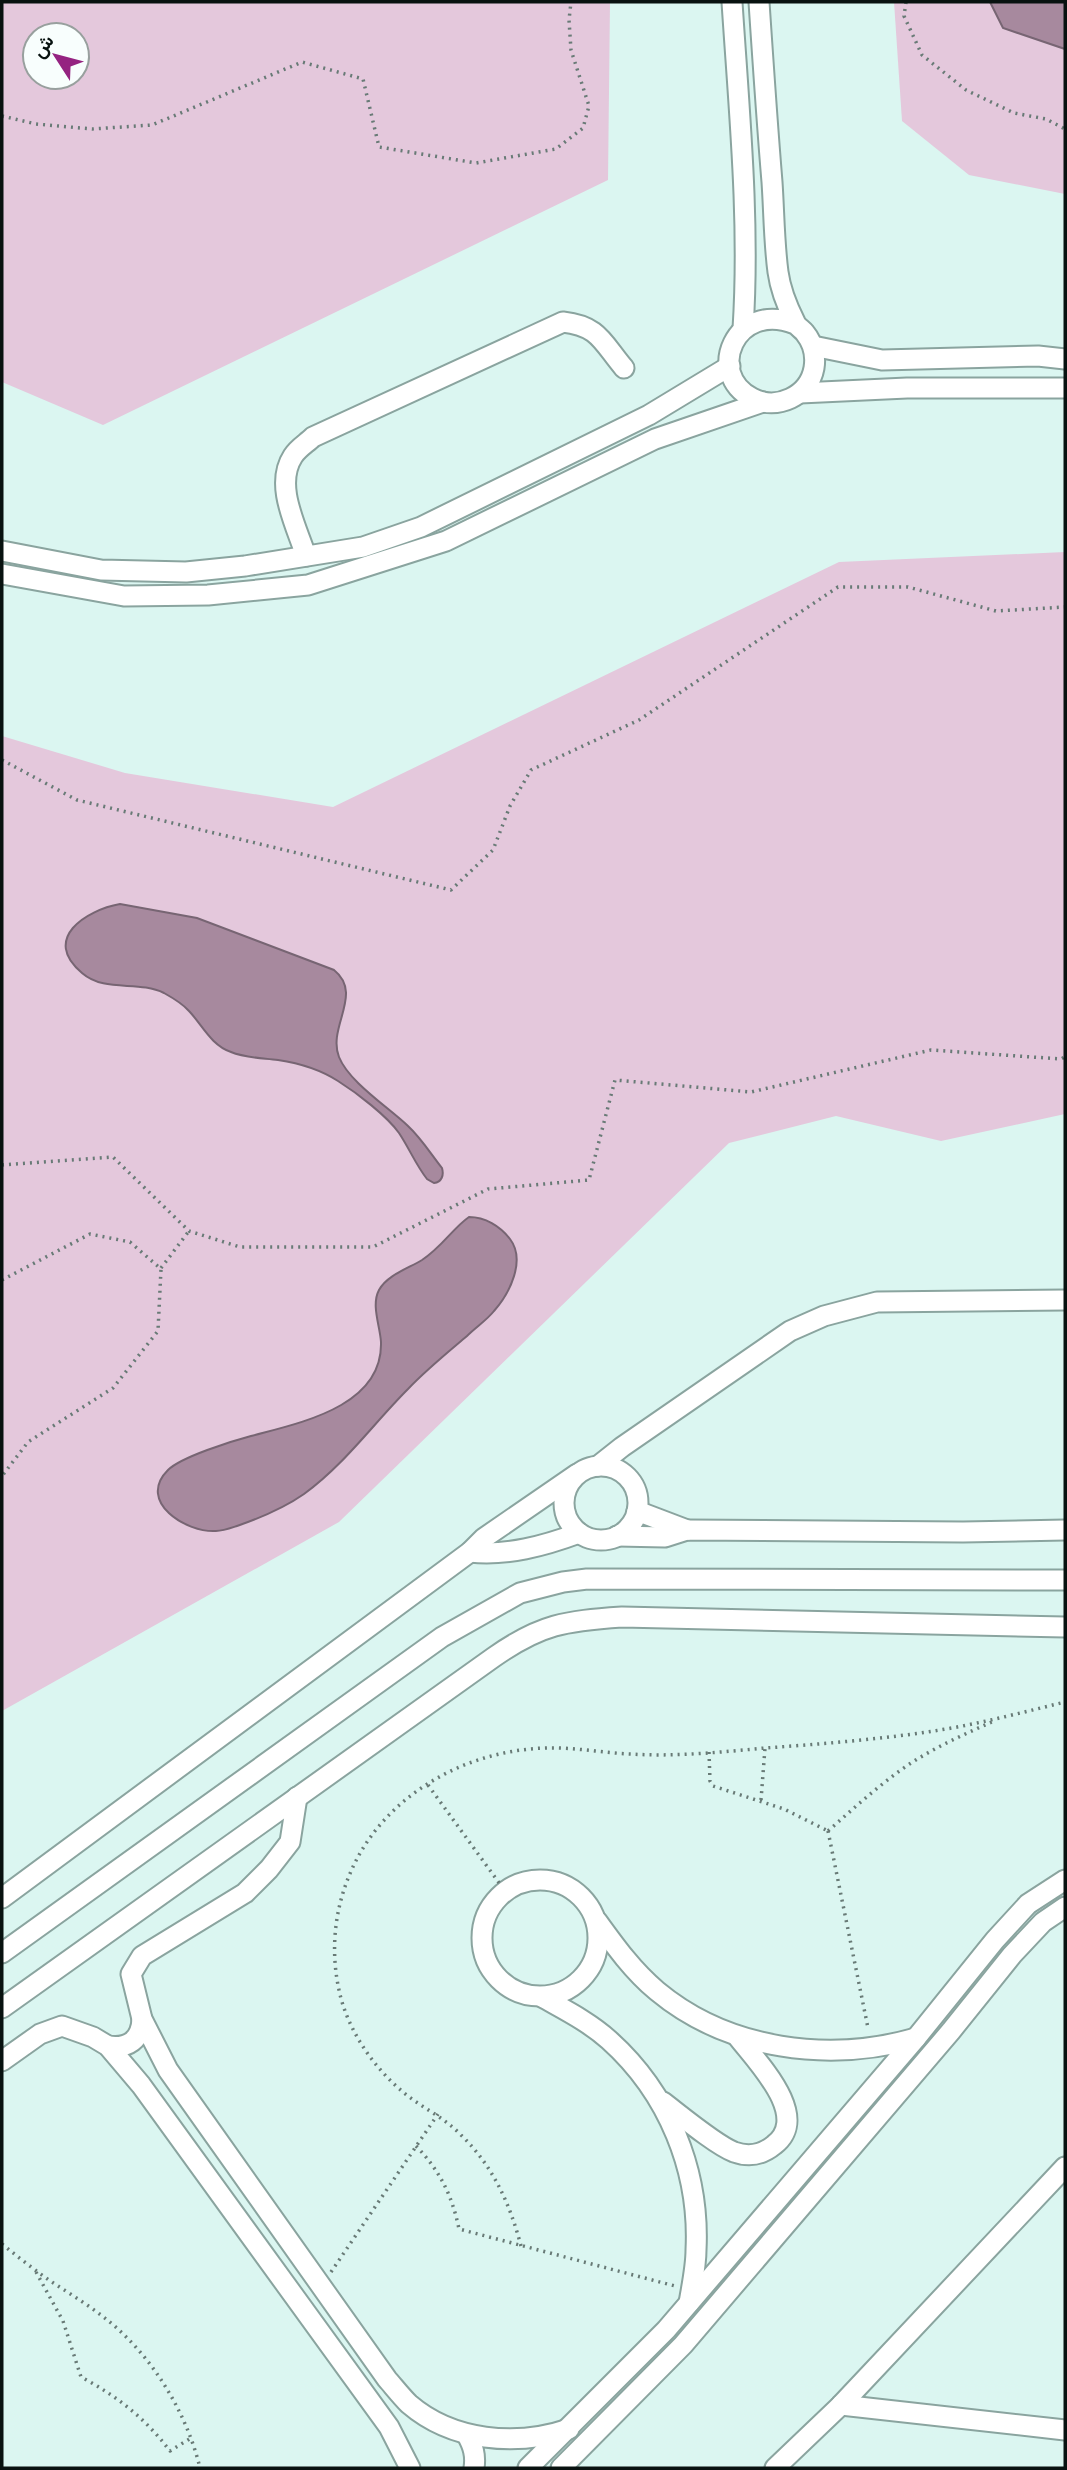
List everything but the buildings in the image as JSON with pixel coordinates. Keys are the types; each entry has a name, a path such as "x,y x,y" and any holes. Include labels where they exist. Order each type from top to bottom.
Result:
{"street":[{"path":"732,2 746,286 743,329"},
{"path":"759,2 778,274 795,324"},
{"path":"783,319 795,324 806,334 813,346 814,372 800,393 789,400 776,403 751,398 740,390 733,379 730,352 735,340 743,329 755,321 783,319"},
{"path":"306,556 284,485 286,469 294,454 313,437 563,322 593,329 624,368"},
{"path":"813,346 882,360 1038,356 1065,359"},
{"path":"730,366 649,415 421,527 363,547 245,566 186,572 102,570 6,552 4,575 124,596 208,595 308,585 446,541 655,439 763,402"},
{"path":"800,393 906,388 1065,388"},
{"path":"598,1466 790,1331 824,1316 877,1302 1065,1300"},
{"path":"625,1475 644,1432"},
{"path":"2,1898 470,1552 484,1538 587,1468 610,1466 625,1475 635,1487 637,1511 632,1522 617,1536"},
{"path":"577,1474 570,1482 564,1503 565,1514 579,1533 602,1540 617,1536 665,1537 687,1530 1065,1530"},
{"path":"637,1511 687,1530"},
{"path":"470,1552 492,1554 527,1548 553,1543 579,1533"},
{"path":"2,1953 442,1637 520,1593 587,1579 1065,1580"},
{"path":"2,2008 522,1637 553,1624 622,1617 1065,1627"},
{"path":"297,1797 290,1842 269,1869 245,1893 142,1956 131,1974 142,2019 168,2070 387,2379 409,2404 437,2423 467,2435 524,2438 551,2435 569,2429"},
{"path":"597,1921 595,1957 587,1973 575,1985 559,1994 541,1997 523,1995 506,1987 493,1974 484,1958 481,1939 484,1921 492,1904 505,1891 522,1882 541,1880 559,1883 575,1892 588,1905 624,1959 657,1991 695,2017 737,2036 781,2047 827,2051 872,2048 916,2038"},
{"path":"528,2468 666,2330 690,2297 916,2038 995,1940 1028,1904 1065,1880"},
{"path":"561,2468 683,2345 951,2031 1012,1955 1042,1922 1065,1907"},
{"path":"541,1997 576,2015 608,2039 636,2067 659,2100 677,2135 690,2172 696,2211 696,2251 690,2297"},
{"path":"108,2046 125,2046 132,2043 138,2036 142,2019"},
{"path":"2,2061 40,2034 62,2026 93,2036 108,2046 141,2085 389,2427 410,2468"},
{"path":"659,2100 731,2151 747,2155 763,2153 777,2143 786,2129 788,2112 782,2096 737,2036"},
{"path":"141,2085 147,2073 153,2069 168,2070"},
{"path":"775,2468 841,2405 1065,2167"},
{"path":"841,2405 1065,2430"},
{"path":"467,2435 474,2447 474,2468"}],"path":[{"path":"2,116 36,124 92,129 152,125 302,62 363,79 379,148 476,163 556,149 583,128 589,106 571,50 571,2"},
{"path":"906,2 904,16 922,55 966,90 1014,113 1046,119 1065,129"},
{"path":"2,760 77,800 451,890 493,850 510,806 531,770 639,720 838,587 908,587 996,611 1065,607"},
{"path":"2,1165 113,1157 189,1231 240,1247 373,1247 488,1189 589,1180 615,1080 751,1092 931,1050 1061,1059 1065,1057"},
{"path":"2,1476 28,1442 113,1388 159,1331 161,1269 189,1231"},
{"path":"2,1280 90,1234 130,1242 161,1269"},
{"path":"521,2246 513,2215 500,2186 483,2159 462,2135 438,2114 404,2093 375,2064 353,2030 339,1993 334,1953 337,1913 348,1874 368,1839 395,1808 428,1784 464,1764 504,1752 588,1749 632,1755 765,1748 938,1730 1065,1702"},
{"path":"828,1831 867,1796 908,1765 953,1739 1001,1718"},
{"path":"761,1800 765,1748"},
{"path":"709,1751 710,1781 713,1786 761,1800 828,1831"},
{"path":"428,1784 505,1891"},
{"path":"828,1831 872,2048"},
{"path":"322,2287 438,2114"},
{"path":"416,2146 433,2163 446,2183 459,2229 690,2297"},
{"path":"2,2244 112,2323 137,2349 176,2404 191,2438 200,2468"},
{"path":"34,2269 63,2321 81,2377 131,2408 152,2428 170,2451 191,2438"}],"shaded area":[{"path":"2,2 610,2 608,180 103,425 2,382"},
{"path":"894,2 1065,2 1065,194 969,175 902,121"},
{"path":"990,2 1065,2 1065,49 1003,28"},
{"path":"1065,552 1065,1114 941,1141 836,1116 729,1143 339,1522 2,1711 2,736 125,773 333,807 839,562"},
{"path":"120,904 197,918 334,970 342,979 346,990 337,1034 339,1057 351,1076 422,1141 442,1168 441,1180 434,1183 427,1179 394,1126 362,1098 331,1077 293,1063 231,1052 213,1040 183,1006 164,993 143,987 101,983 82,973 70,961 66,949 67,938 82,920 107,907"},
{"path":"469,1217 492,1223 502,1230 515,1247 516,1266 510,1286 500,1304 488,1317 415,1382 333,1470 296,1499 232,1528 204,1530 192,1527 169,1513 161,1504 158,1493 160,1482 175,1465 243,1438 314,1418 353,1397 368,1382 378,1364 381,1342 376,1309 379,1290 393,1276 429,1255"}]}
